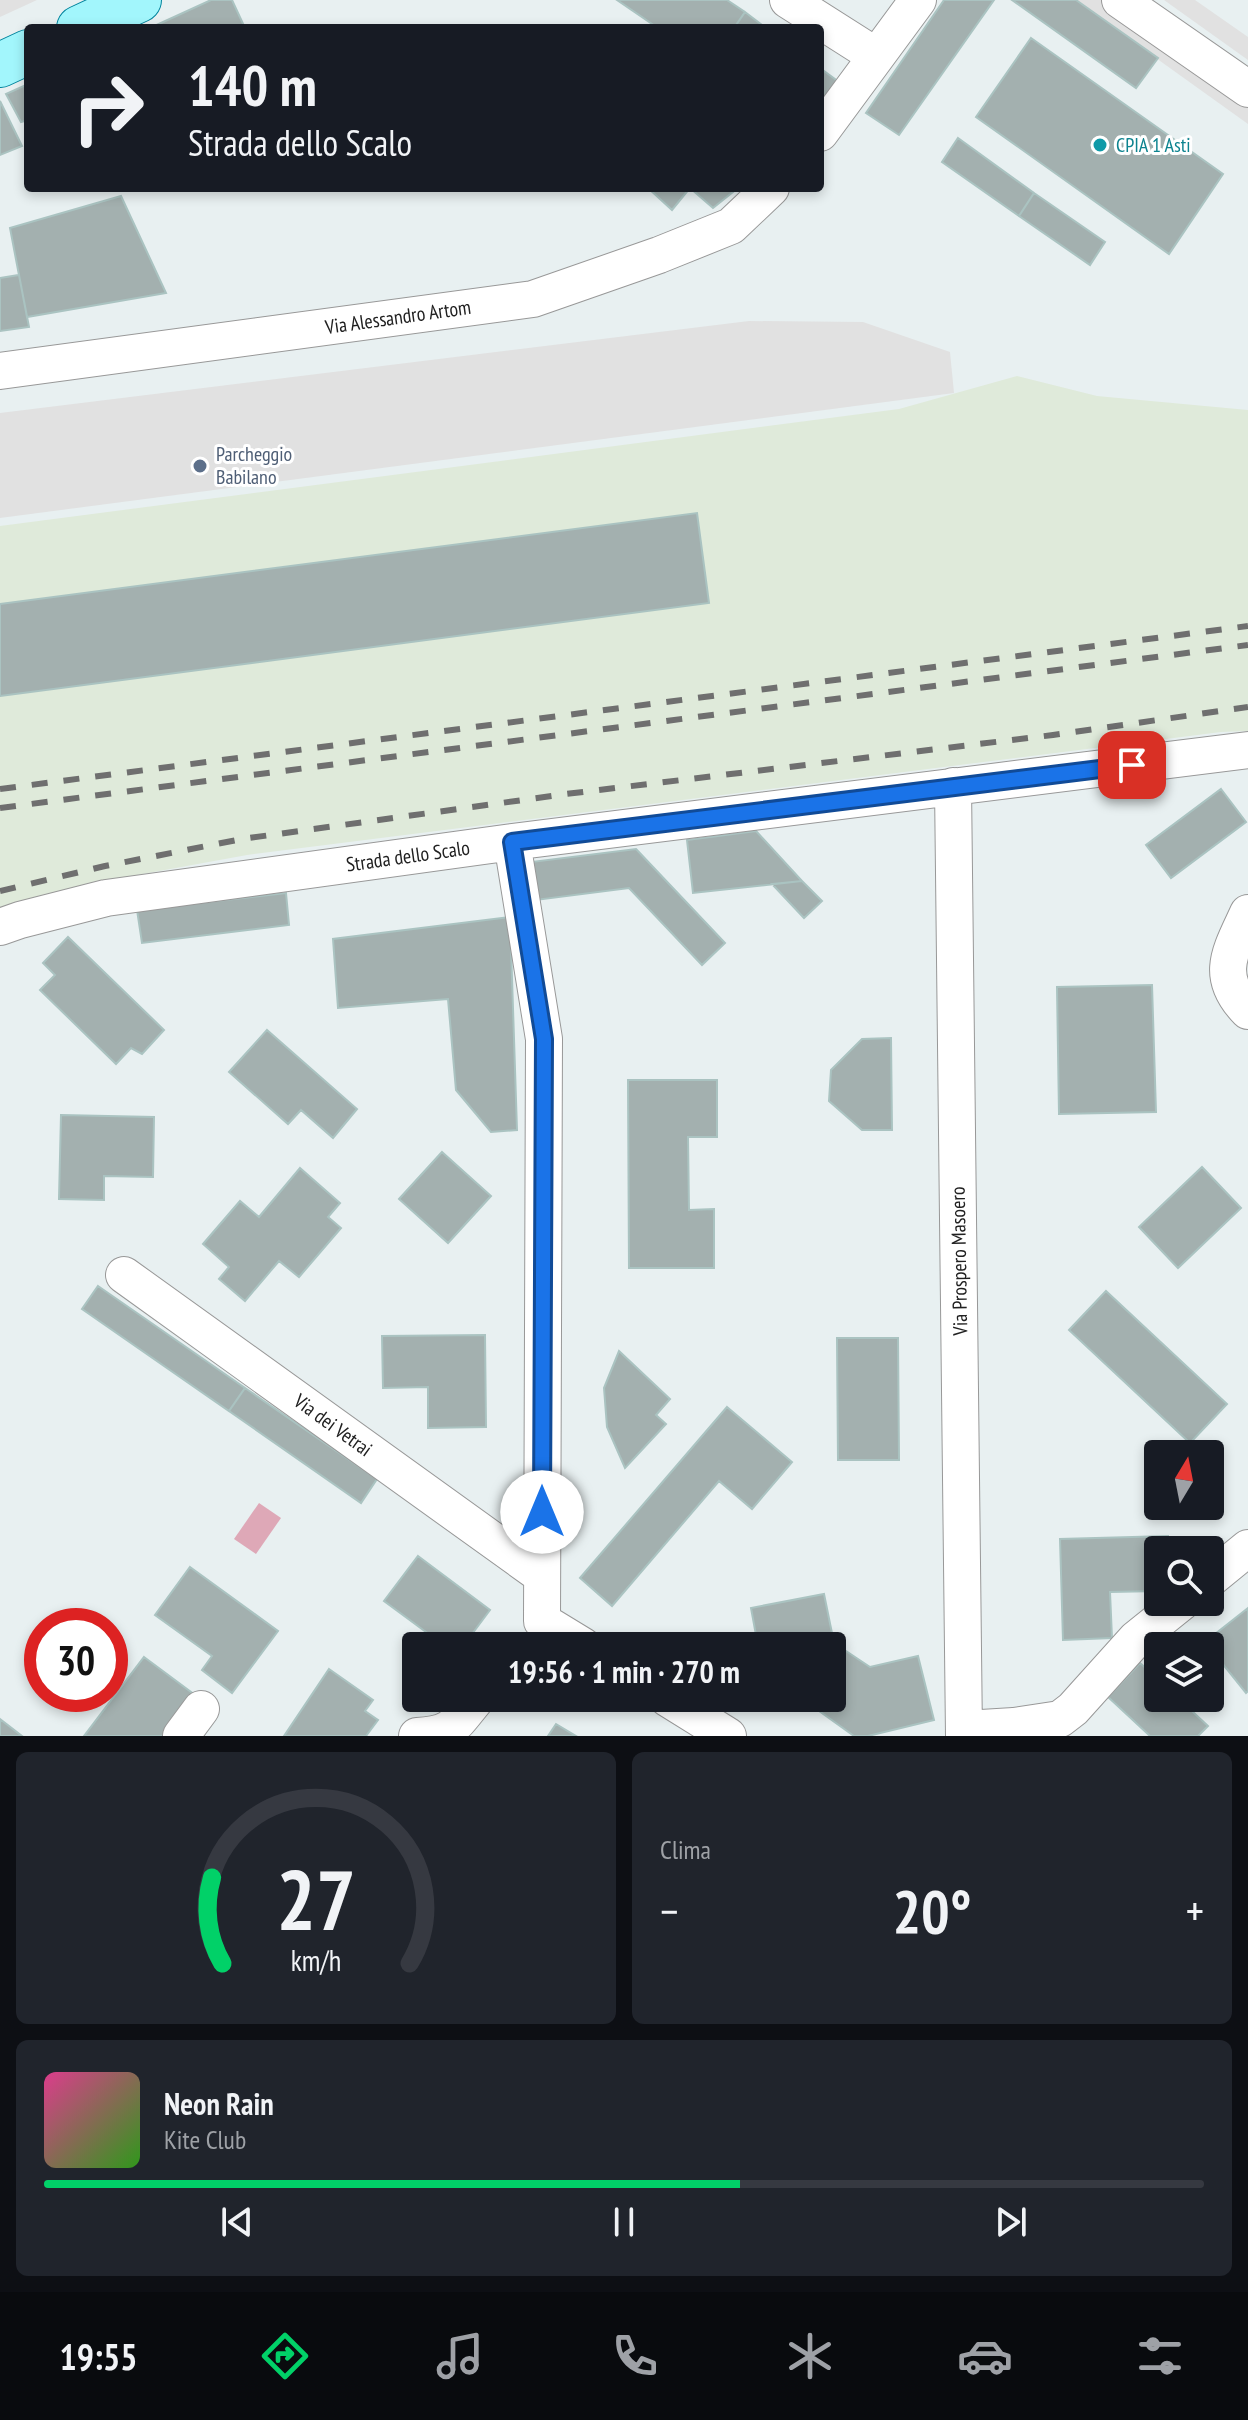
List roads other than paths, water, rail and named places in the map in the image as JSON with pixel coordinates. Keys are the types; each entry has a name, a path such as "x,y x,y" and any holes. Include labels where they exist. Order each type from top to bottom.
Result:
{"main road":[{"path":"88,24 139,0"},
{"path":"0,65 24,54"}],"street":[{"path":"788,0 876,56"},
{"path":"1120,0 1248,89"},
{"path":"824,128 914,2"},
{"name":"Via Alessandro Artom","path":"0,371 533,299 731,226 767,192"},
{"name":"Strada dello Scalo","path":"0,927 106,898 512,842 1248,750"},
{"name":"Via Prospero Masoero","path":"953,786 964,1733"},
{"path":"512,842 544,1039 541,1575 532,1632"},
{"path":"1248,913 1232,948 1227,973 1233,995 1248,1011"},
{"name":"Via dei Vetrai","path":"124,1275 541,1575"},
{"path":"1224,1568 1248,1548"},
{"path":"964,1733 1060,1719 1073,1709 1136,1639 1165,1616"},
{"path":"417,1736 437,1735 451,1729 465,1712"},
{"path":"689,1712 728,1736"}],"railway":[{"path":"0,789 1248,626"},
{"path":"0,808 1248,645"},
{"path":"0,891 242,839 566,794 1053,735 1248,707"}],"place":[{"name":"CPIA 1 Asti","path":"1100,145"},
{"name":"Parcheggio Babilano","path":"200,466"}]}
